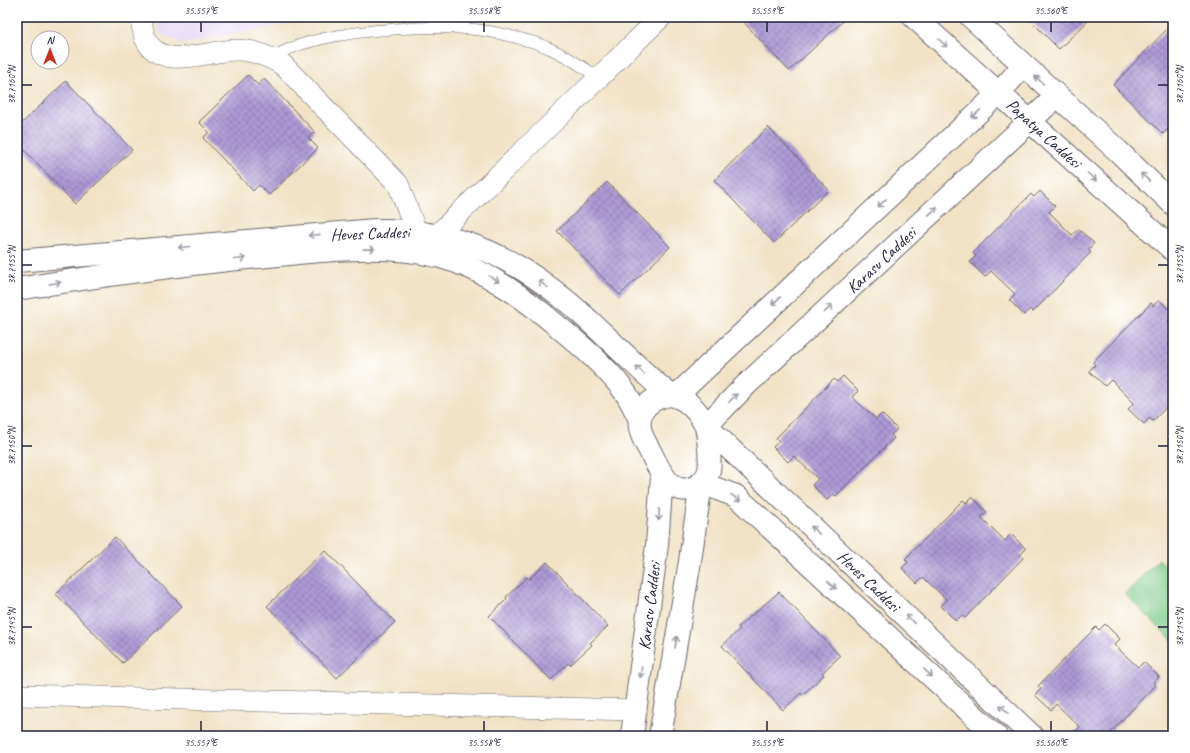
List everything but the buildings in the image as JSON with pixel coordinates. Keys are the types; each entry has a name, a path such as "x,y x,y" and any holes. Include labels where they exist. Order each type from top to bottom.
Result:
{"street":[{"path":"140,17 145,37 150,45 164,55 182,58 210,52 237,50 259,53 272,58 293,74 398,184 416,231"},
{"path":"438,234 661,17"},
{"name":"Papatya Caddesi","path":"914,17 1173,250"},
{"path":"971,17 1173,204"},
{"path":"673,395 688,401 706,426 710,470 700,483 685,488 676,487 668,483 662,476 642,436 640,420 642,412 653,399 673,395 999,93 1023,66"},
{"name":"Karasu Caddesi","path":"706,426 746,386 1057,96"},
{"name":"Heves Caddesi","path":"17,262 375,230 416,231 438,234 473,244 494,253 532,275 584,316 644,373 673,395"},
{"name":"Heves Caddesi","path":"17,289 146,269 229,260 365,249 416,251 453,261 487,275 540,311 570,336 615,380 628,396 640,420"},
{"name":"Heves Caddesi","path":"706,426 1032,736"},
{"name":"Karasu Caddesi","path":"632,736 657,545 662,476"},
{"name":"Heves Caddesi","path":"700,483 736,496 996,736"},
{"name":"Karasu Caddesi","path":"660,736 690,561 700,483"},
{"path":"17,694 636,710"}],"lane":[{"path":"272,58 282,51 309,41 352,34 423,29 478,30 506,35 551,48 568,56 599,78"}],"shaded area":[{"path":"157,17 324,17 183,44 159,33"}],"green space":[{"path":"1159,559 1173,573 1173,641 1125,594"}]}
